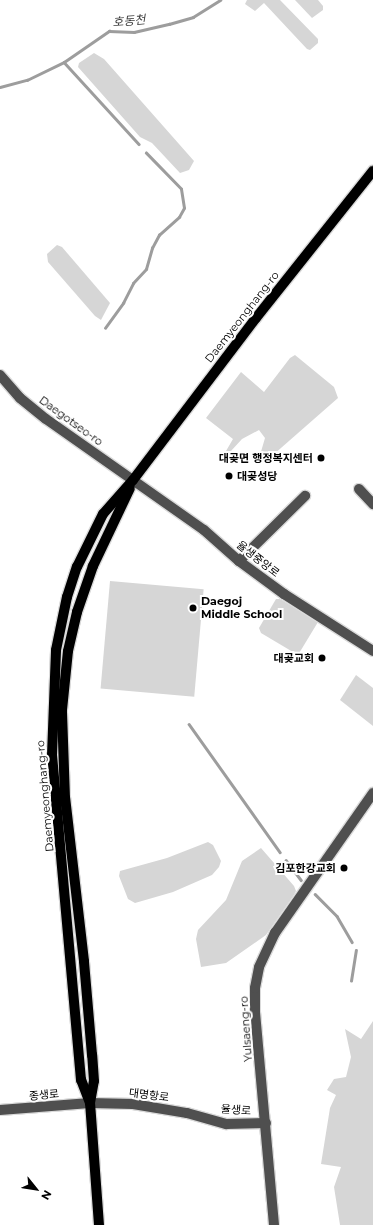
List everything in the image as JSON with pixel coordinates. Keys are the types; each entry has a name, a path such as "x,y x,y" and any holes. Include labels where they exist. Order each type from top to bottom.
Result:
{"main road":[{"name":"Daemyeonghang-ro","path":"90,1103 81,1080 52,755 54,681 62,614 77,567 103,514 133,480 256,318 373,171"},
{"name":"Daemyeonghang-ro","path":"99,1225 90,1103 94,1082 89,1018 62,754 64,677 84,590 133,480"}],"street":[{"name":"Daegotseo-ro","path":"0,375 34,409 133,480"},
{"name":"율생중앙로","path":"133,480 204,530 238,561 284,594 373,651"},
{"path":"359,489 373,504"},
{"path":"238,561 305,496"},
{"name":"Yulsaeng-ro","path":"274,1225 255,1011 255,988 259,967 275,933 373,793"},
{"name":"종생로","path":"0,1110 90,1103"},
{"name":"대명항로","path":"90,1103 152,1106 204,1119"},
{"name":"율생로","path":"204,1119 238,1125 266,1123"}],"shaded area":[{"path":"247,0 280,0 318,39 318,43 310,50 307,49 264,3 255,11 245,4"},
{"path":"295,0 318,0 323,6 323,10 312,18"},
{"path":"94,53 104,59 194,161 189,170 180,173 152,143 140,137 78,67 79,63"},
{"path":"57,245 62,247 110,303 101,320 95,316 48,262 47,254"},
{"path":"295,355 334,387 338,398 265,462 260,455 265,438 259,430 242,439 231,451 226,451 233,439 206,418 241,372 264,392 290,358"},
{"path":"110,581 204,589 194,697 101,689"},
{"path":"276,599 280,599 318,622 298,655 261,633 259,628"},
{"path":"356,675 373,688 373,726 340,700"},
{"path":"208,842 213,845 221,861 219,867 212,875 173,892 135,903 128,899 119,876 120,871 167,858"},
{"path":"261,848 294,886 296,891 294,895 266,935 226,963 201,967 196,939 198,930 226,900 242,861"},
{"path":"373,1021 373,1225 340,1225 334,1187 341,1167 321,1164 330,1108 336,1095 327,1090 334,1079 346,1077 351,1057 345,1029 361,1039"}],"waterway":[{"name":"호동천","path":"0,87 27,80 64,62 109,31 134,32 169,24 193,17 220,0"},
{"path":"64,62 139,144"},
{"path":"105,328 123,303 133,283 146,269 152,248 159,235 179,217 184,208 181,189 146,153"},
{"path":"189,724 280,852"},
{"path":"286,860 301,880"},
{"path":"315,894 337,916 352,942"},
{"path":"351,981 356,950"}],"place":[{"name":"대곶면 행정복지센터","path":"321,458"},
{"name":"대곶성당","path":"229,476"},
{"name":"Daegoj Middle School","path":"193,608"},
{"name":"대곶교회","path":"322,658"},
{"name":"김포한강교회","path":"344,868"}]}
